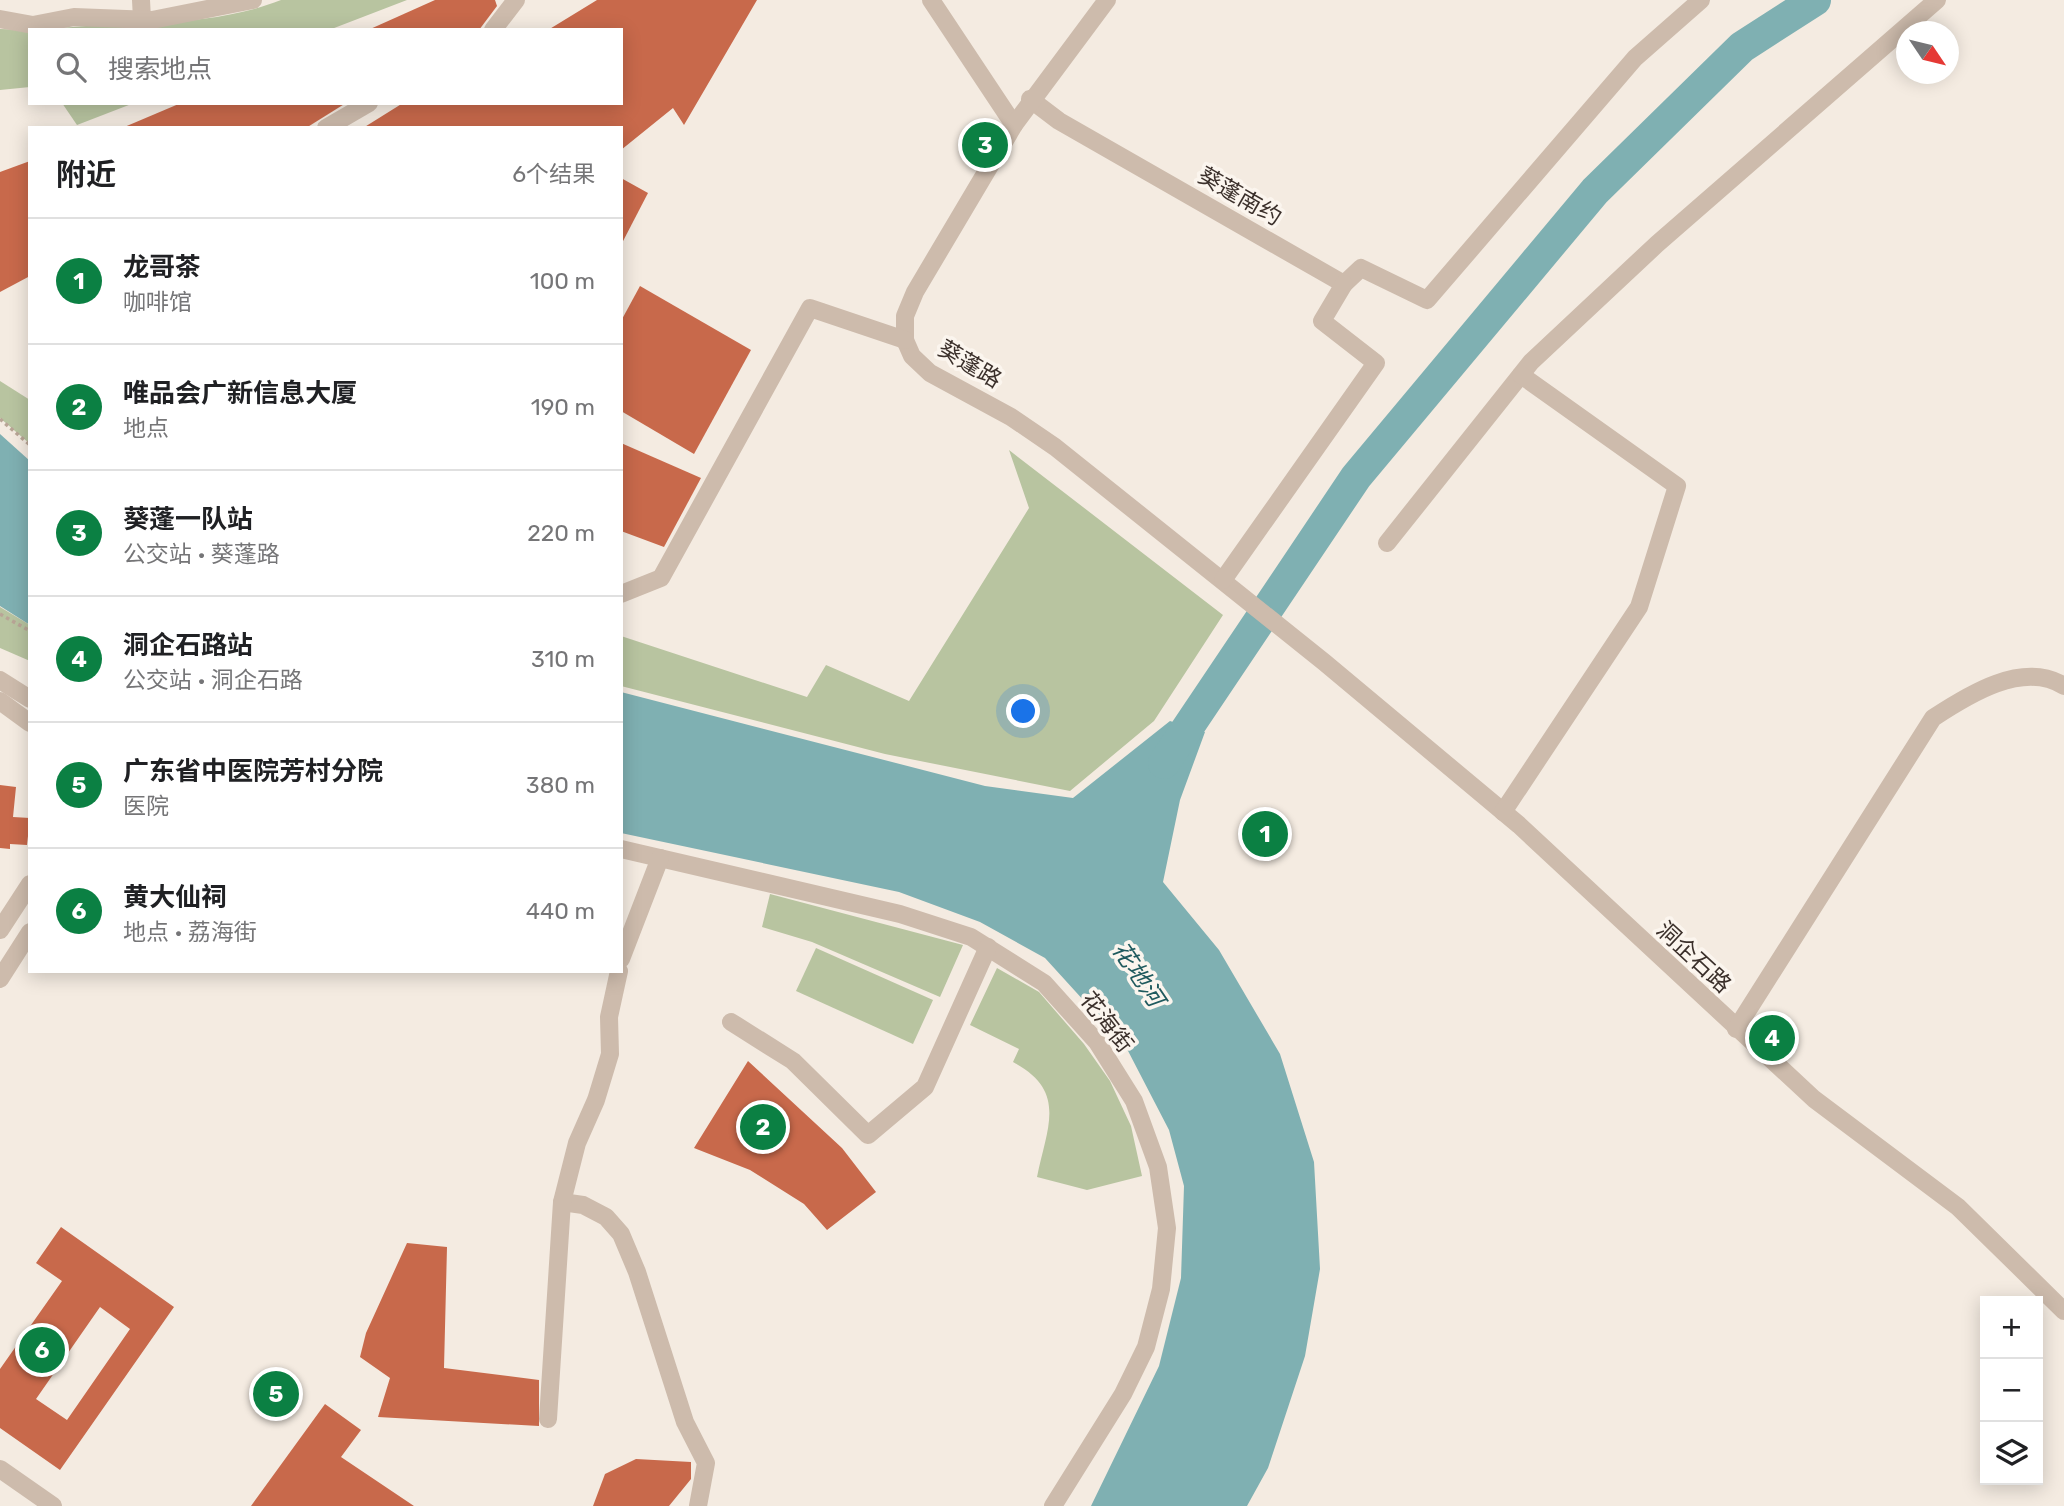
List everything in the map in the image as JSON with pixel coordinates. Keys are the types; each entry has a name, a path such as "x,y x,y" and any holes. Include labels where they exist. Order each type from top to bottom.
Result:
{"street":[{"path":"141,0 142,19"},
{"path":"0,19 33,25 74,17 142,19 253,0"},
{"path":"931,0 1014,124"},
{"name":"葵蓬路","path":"1107,0 1030,99 1014,124 915,292 905,316 905,340 912,356 930,373 1011,417 1055,447 1324,662"},
{"path":"1226,582 1376,363 1322,321 1344,284 1361,268 1427,300 1635,58 1701,0"},
{"path":"494,28 514,1"},
{"path":"1387,542 1521,375 1657,244 1933,1"},
{"name":"葵蓬南约","path":"1030,99 1059,121 1344,284"},
{"path":"329,126 366,105"},
{"path":"623,593 661,578 810,308 905,340"},
{"path":"1503,812 1639,607 1676,486 1521,375"},
{"name":"洞企石路","path":"1324,662 1503,812 1814,1099 1958,1207 2064,1311"},
{"path":"1736,1029 1933,718 1971,693 2031,675 2064,686"},
{"path":"0,680 28,698"},
{"path":"0,701 28,722"},
{"name":"花海街","path":"623,849 900,914 971,937 1044,983 1104,1053 1134,1101 1157,1167 1167,1228 1161,1289 1146,1347 1123,1394 1053,1506"},
{"path":"623,954 660,858"},
{"path":"0,930 28,887"},
{"path":"0,979 28,936"},
{"path":"731,1022 793,1061 868,1135 925,1087 988,947"},
{"path":"548,1419 562,1202 577,1143 596,1100 610,1054 610,1017 619,973"},
{"path":"562,1202 583,1205 606,1217 621,1234 637,1272 681,1411 706,1463 698,1506"},
{"path":"0,1469 53,1506"}],"path":[{"path":"0,419 28,443"},
{"path":"0,614 28,630"}],"green space":[{"path":"281,0 407,0 334,28 63,28 193,20 252,9"},
{"path":"0,29 28,30 28,87 0,90"},
{"path":"63,105 129,105 77,125"},
{"path":"0,381 28,399 28,442 0,418"},
{"path":"1009,450 1223,615 1154,721 1070,791 885,754 623,687 623,637 807,697 826,665 909,701 1029,508"},
{"path":"0,607 28,624 28,660 0,648"},
{"path":"770,894 963,945 940,997 812,942 762,927"},
{"path":"816,948 933,1000 913,1044 796,991"},
{"path":"997,968 1039,992 1084,1044 1110,1081 1131,1126 1142,1176 1087,1190 1037,1177 1048,1126 1047,1098 1041,1085 1030,1073 1013,1062 1019,1049 970,1025"}],"water":[{"path":"0,434 28,459 28,624 0,606"},
{"name":"花地河","path":"623,693 985,786 1073,798 1170,721 1205,732 1180,800 1163,882 1219,950 1280,1054 1314,1162 1320,1269 1305,1356 1268,1468 1247,1506 1091,1506 1159,1366 1181,1278 1184,1186 1169,1130 1126,1047 1045,958 980,922 899,892 623,833"}],"building":[{"path":"435,0 495,0 497,6 480,28 372,28"},
{"path":"597,0 757,0 684,125 673,108 623,148 623,126 366,126 400,105 623,105 623,28 551,28"},
{"path":"176,105 343,105 309,126 127,126"},
{"path":"28,162 28,277 0,292 0,172"},
{"path":"623,179 648,193 623,241"},
{"path":"640,286 751,350 694,454 623,412 623,317"},
{"path":"623,444 701,478 664,547 623,532"},
{"path":"0,785 16,787 13,817 28,818 27,845 10,844 10,849 0,848"},
{"path":"748,1061 842,1148 876,1192 827,1230 804,1204 750,1170 694,1148"},
{"path":"61,1227 174,1307 60,1470 0,1428 0,1369 62,1281 36,1263","holes":["100,1307 130,1329 67,1420 36,1399"]},
{"path":"407,1243 447,1247 444,1368 539,1380 539,1426 378,1417 390,1378 360,1357 366,1333"},
{"path":"325,1404 361,1430 341,1457 414,1506 251,1506"},
{"path":"636,1459 691,1462 691,1479 669,1506 593,1506 605,1474"}],"waterway":[{"path":"1164,763 1356,477 1595,191 1742,47 1815,0"}],"place":[{"name":"葵蓬一队站","path":"985,145"},
{"name":"龙哥茶","path":"1265,834"},
{"name":"洞企石路站","path":"1772,1038"},
{"name":"唯品会广新信息大厦","path":"763,1127"},
{"name":"黄大仙祠","path":"42,1350"},
{"name":"广东省中医院芳村分院","path":"276,1394"}]}
